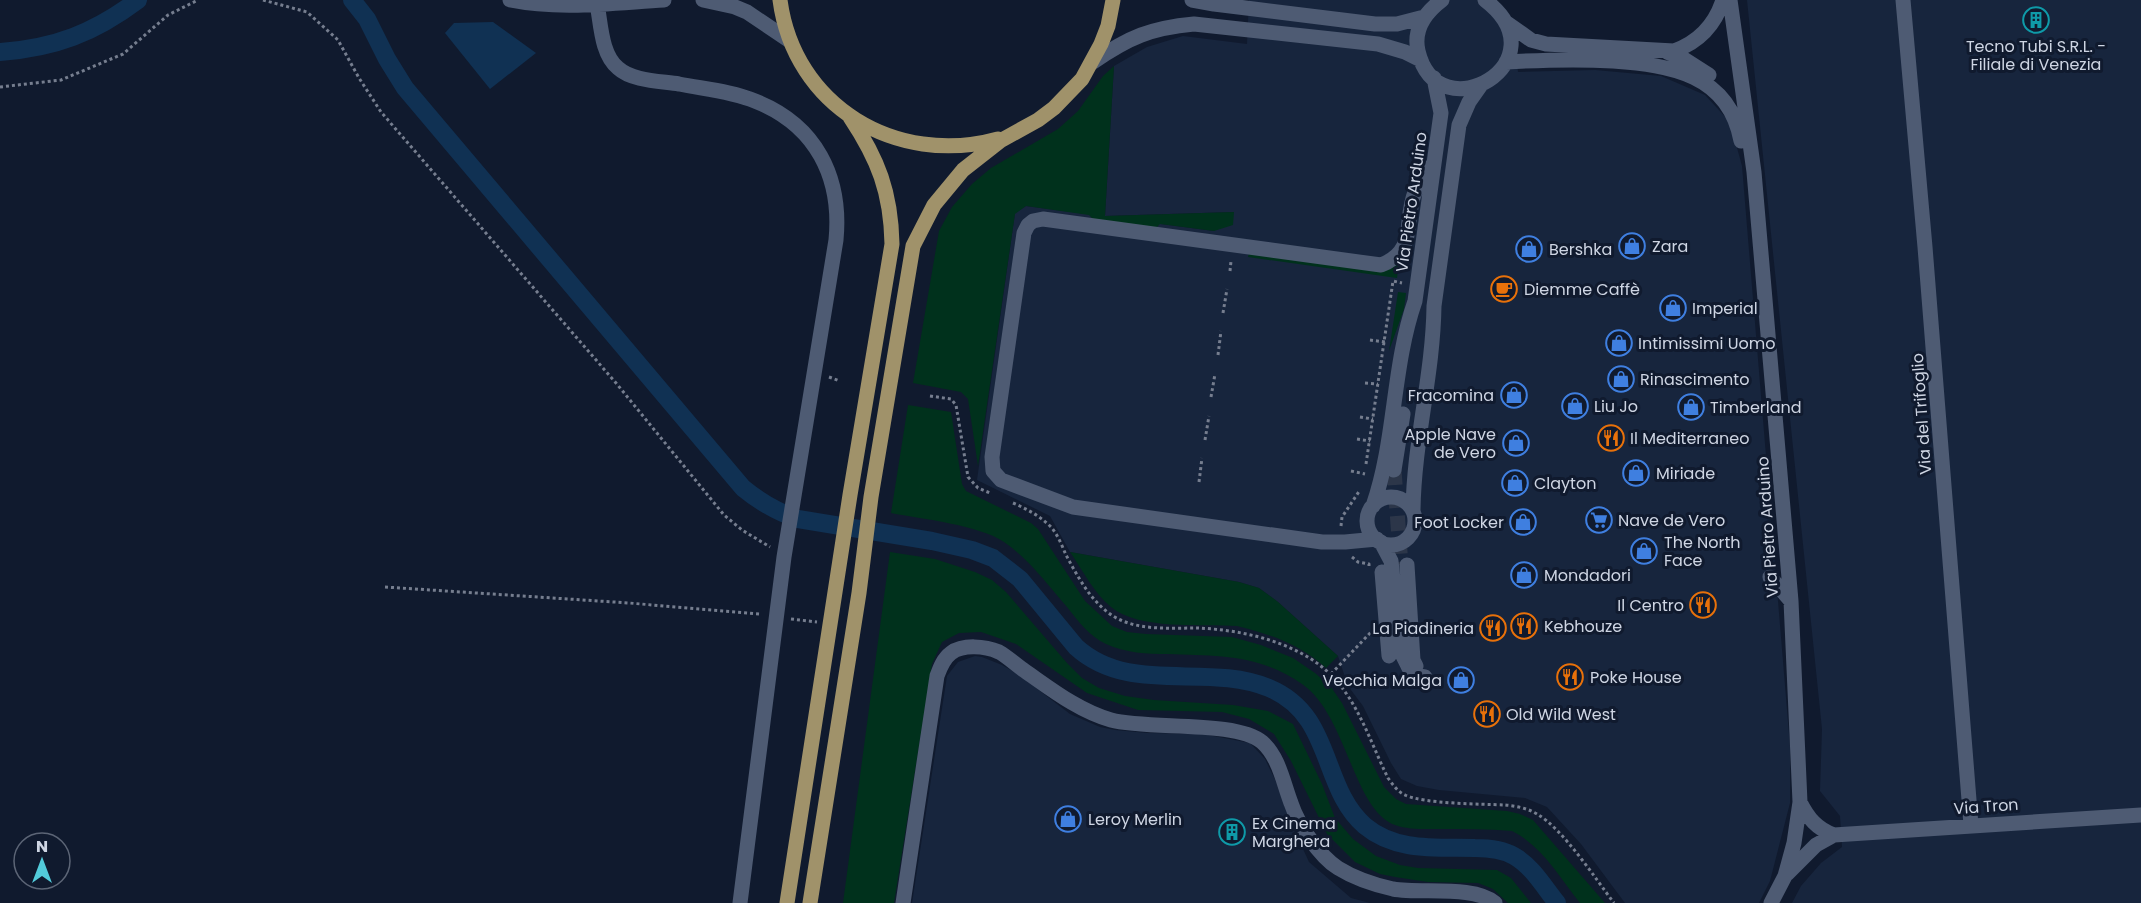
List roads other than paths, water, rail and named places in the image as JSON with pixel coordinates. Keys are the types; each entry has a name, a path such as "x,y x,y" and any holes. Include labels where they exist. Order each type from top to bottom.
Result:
{"main road":[{"path":"780,0 790,41 799,59 821,91 850,117 872,129 895,139 920,145 946,147 971,145 1020,130"},
{"path":"810,903 859,593 871,497 914,246 923,225 948,187 981,154 1038,120 1082,79 1093,62 1108,26 1113,0"},
{"path":"787,903 850,495 892,244 891,217 884,181 865,139 850,117"}],"street":[{"path":"514,0 541,4 597,4 664,0"},
{"path":"703,0 747,12 790,41"},
{"path":"1192,0 1375,24 1397,24 1424,17 1442,0"},
{"path":"1424,17 1417,45 1421,60 1434,78 1456,88 1481,85 1491,80 1506,62 1510,49 1507,23 1498,9 1485,0"},
{"path":"1507,23 1531,40 1546,44 1674,51 1693,42 1711,27 1723,0"},
{"name":"Via Pietro Arduino","path":"1730,0 1754,172 1791,601 1800,802 1794,843 1785,876 1771,903"},
{"name":"Via del Trifoglio","path":"1903,0 1971,825"},
{"path":"597,4 608,56 618,69 634,76 743,96 766,106 788,119 806,136 821,156 832,179 838,221 836,240 784,554 740,903"},
{"path":"1093,62 1114,47 1137,35 1166,27 1194,24 1378,44 1405,52 1421,60"},
{"path":"1664,51 1684,59 1707,73 1729,91 1746,110"},
{"path":"1506,62 1568,58 1641,63 1698,78 1715,91 1731,110 1739,128 1744,153 1754,172"},
{"name":"Via Pietro Arduino","path":"1373,506 1380,485 1406,326 1415,301 1441,113 1434,78"},
{"path":"1434,163 1415,192 1406,244 1392,261 1381,265 1043,219 1033,221 1025,229 992,457 993,471 1001,480 1073,507 1322,542 1382,545 1405,540 1414,527 1414,466 1459,125 1469,102 1481,85"},
{"path":"1415,301 1415,330 1400,471 1424,332 1434,306"},
{"path":"1408,666 1404,565 1413,660 1418,669 1426,673 1413,675 1408,666 1401,652 1391,561 1367,526 1368,515 1373,506 1386,497 1402,499 1413,510"},
{"path":"1347,542 1367,526"},
{"path":"1382,545 1381,563 1389,656"},
{"path":"1770,577 1791,601"},
{"path":"903,903 937,676 942,662 952,652 974,646 998,652 1082,709 1110,720 1141,726 1242,732 1262,742 1278,765 1292,806 1312,842 1337,868 1366,882 1395,889 1487,896 1495,903"},
{"path":"1800,802 1807,816 1818,827 1835,835"},
{"name":"Via Tron","path":"1785,876 1816,845 1835,835 2141,815"}],"waterway":[{"path":"0,52 39,47 73,37 122,12 138,0"},
{"path":"352,0 367,19 405,88 749,493 776,510 798,519 932,541 972,550 993,558 1020,579 1076,647 1097,662 1144,675 1220,678 1245,681 1269,688 1290,700 1305,715 1316,733 1340,792 1351,810 1365,826 1377,834 1403,844 1500,850 1520,860 1532,871 1557,903"}],"tunnel":[{"path":"1394,470 1401,565"}],"place":[{"name":"Tecno Tubi S.R.L. - Filiale di Venezia","path":"2036,20"},
{"name":"Zara","path":"1632,246"},
{"name":"Bershka","path":"1529,249"},
{"name":"Diemme Caffè","path":"1504,289"},
{"name":"Imperial","path":"1673,308"},
{"name":"Intimissimi Uomo","path":"1619,343"},
{"name":"Rinascimento","path":"1621,379"},
{"name":"Fracomina","path":"1514,395"},
{"name":"Liu Jo","path":"1575,406"},
{"name":"Timberland","path":"1691,407"},
{"name":"Il Mediterraneo","path":"1611,438"},
{"name":"Apple Nave de Vero","path":"1516,443"},
{"name":"Miriade","path":"1636,473"},
{"name":"Clayton","path":"1515,483"},
{"name":"Nave de Vero","path":"1599,520"},
{"name":"Foot Locker","path":"1523,522"},
{"name":"The North Face","path":"1644,551"},
{"name":"Mondadori","path":"1524,575"},
{"name":"Il Centro","path":"1703,605"},
{"name":"Kebhouze","path":"1524,626"},
{"name":"La Piadineria","path":"1493,628"},
{"name":"Poke House","path":"1570,677"},
{"name":"Vecchia Malga","path":"1461,680"},
{"name":"Old Wild West","path":"1487,714"},
{"name":"Leroy Merlin","path":"1068,819"},
{"name":"Ex Cinema Marghera","path":"1232,832"}]}
